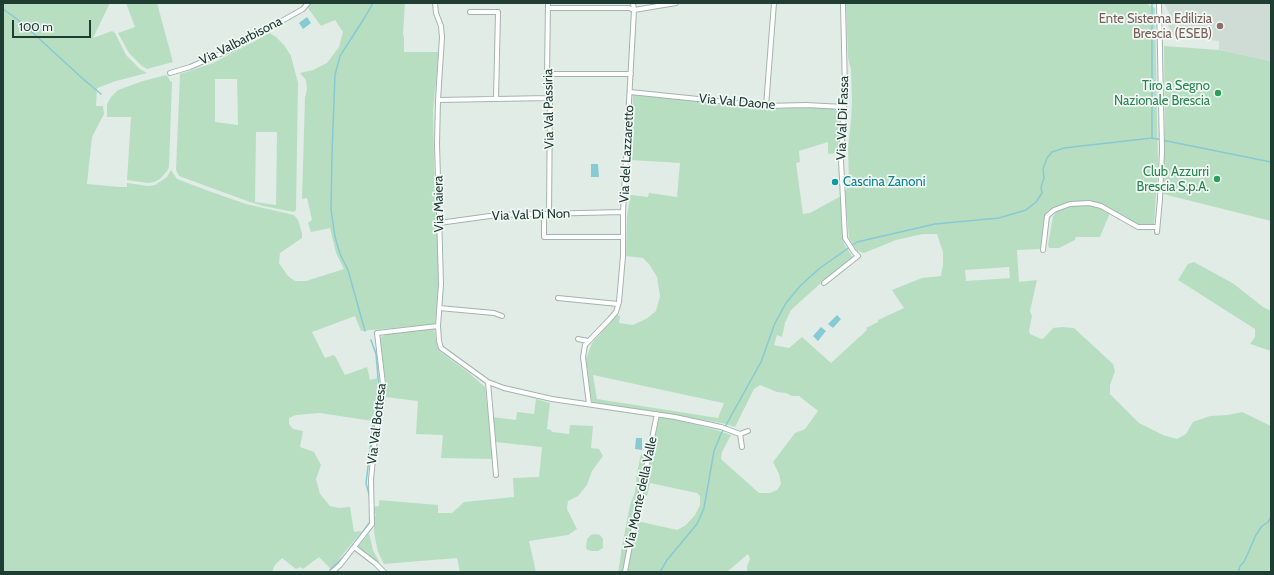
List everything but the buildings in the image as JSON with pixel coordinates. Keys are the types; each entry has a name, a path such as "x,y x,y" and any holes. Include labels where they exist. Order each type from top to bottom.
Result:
{"street":[{"name":"Via Valbarbisona","path":"170,73 190,67 232,49 303,9 308,3"},
{"name":"Via Maiera","path":"435,3 436,13 441,26 442,37 438,100 441,284 438,326 441,348 488,382 504,388 552,399 589,404"},
{"name":"Via Val Passiria","path":"548,3 547,74 550,98 549,214"},
{"name":"Via del Lazzaretto","path":"588,341 610,320 616,312 618,304 623,256 623,212 631,74 633,3"},
{"path":"548,8 629,8 634,10 676,3"},
{"path":"766,106 774,3"},
{"name":"Via Val Di Fassa","path":"824,283 858,256 846,241 841,160 845,90 843,3"},
{"path":"1043,250 1047,216 1054,210 1069,205 1089,203 1101,206 1138,227 1157,229 1160,199 1162,144 1159,3"},
{"path":"470,12 498,12 496,99"},
{"path":"547,74 631,74"},
{"name":"Via Val Daone","path":"630,92 766,106 806,104 844,107"},
{"path":"438,100 550,98"},
{"name":"Via Val Di Non","path":"439,223 496,215 623,212"},
{"path":"544,214 544,237 623,237"},
{"path":"558,298 618,304"},
{"path":"439,308 494,313 502,316"},
{"name":"Via Val Bottesa","path":"332,572 340,565 372,524 371,480 375,437 383,397 383,384 377,333 438,326"},
{"path":"578,339 588,341 585,345 583,357 589,404 657,414 721,427 740,434 748,432"},
{"path":"488,382 496,475"},
{"name":"Via Monte della Valle","path":"626,572 657,414"},
{"path":"740,434 742,447"},
{"path":"354,547 384,572"}],"shaded area":[{"name":"Ente Sistema Edilizia Brescia (ESEB)","path":"1164,3 1271,3 1271,61 1219,50 1219,41 1177,38 1173,35 1164,18 1170,15"}],"green space":[{"path":"3,3 110,3 93,38 112,31 115,33 126,55 140,69 147,73 116,81 97,88 96,106 103,106 104,114 92,137 87,184 120,187 127,187 127,183 148,186 155,185 167,177 171,170 177,179 206,190 246,204 294,215 298,220 302,238 280,253 279,263 288,276 295,281 306,281 344,269 336,253 330,228 311,232 308,223 312,220 307,198 302,199 305,97 307,89 306,80 300,73 313,70 327,63 339,47 343,32 335,20 321,26 308,8 311,3 405,3 403,34 404,52 439,52 433,110 435,206 438,245 438,292 435,324 361,331 355,316 312,332 325,358 333,355 335,356 345,375 367,367 370,380 377,378 377,395 372,421 320,413 296,415 289,418 289,424 293,429 303,431 300,447 314,452 321,465 316,479 320,494 330,506 339,508 350,507 354,532 362,531 331,569 319,557 303,569 300,567 296,569 282,558 275,565 272,572 3,572"},
{"path":"126,3 157,3 173,62 147,69 129,53 118,33 135,27"},
{"path":"846,3 1145,3 1155,8 1158,166 1154,225 1141,226 1134,224 1113,210 1090,202 1068,203 1060,205 1049,211 1044,217 1041,249 1017,250 1019,282 1037,280 1030,311 1032,316 1029,331 1030,334 1041,339 1044,338 1053,328 1074,328 1113,364 1115,371 1110,385 1110,394 1139,423 1163,435 1177,439 1186,434 1193,422 1210,416 1228,415 1242,412 1271,426 1271,572 747,572 747,566 750,559 748,554 727,572 618,572 630,505 635,492 641,454 651,456 658,418 661,416 731,435 722,452 721,459 759,493 770,493 777,490 781,484 779,474 773,462 795,433 805,429 818,411 799,396 792,396 786,393 777,392 760,385 754,389 735,427 722,423 592,403 586,359 592,343 617,315 620,316 619,323 633,325 646,319 656,311 660,296 657,277 649,264 643,258 626,256 627,217 630,196 648,197 649,193 677,197 680,163 631,160 630,147 634,94 748,108 840,108 842,112 839,153 828,154 828,142 799,151 800,162 796,163 803,214 810,213 841,196 844,244 855,261 825,285 822,282 791,310 785,323 782,337 777,335 774,345 789,348 802,337 831,363 867,330 866,328 878,322 878,320 904,308 892,290 922,278 941,276 943,264 943,252 937,234 923,234 896,240 864,253 857,251 849,238 845,193 849,183 848,148 852,101 851,69 848,58","holes":["1009,267 1010,278 966,281 965,270","593,375 724,403 718,418 597,399","650,483 697,493 700,496 700,505 695,515 686,525 677,530 637,521 635,534 640,494 647,496"]},
{"path":"270,33 284,45 291,56 298,83 296,210 294,212 263,206 247,201 179,176 176,170 180,74 213,63","holes":["215,79 237,79 238,125 215,122","256,132 277,132 276,205 255,202"]},
{"name":"Tiro a Segno Nazionale Brescia","path":"1164,46 1219,50 1271,61 1271,221 1163,194 1165,137"},
{"path":"166,75 172,82 169,167 160,179 154,182 148,183 127,180 131,117 107,117 107,104 118,90"},
{"path":"1077,205 1094,206 1110,213 1100,237 1076,237 1075,240 1059,248 1049,248 1048,245 1055,213 1061,208"},
{"path":"1194,262 1234,284 1263,307 1271,311 1271,351 1250,344 1255,337 1255,329 1178,280 1188,264"},
{"path":"434,328 439,351 485,387 493,459 441,458 443,435 416,434 418,401 385,397 386,384 381,337 389,333"},
{"path":"536,399 550,403 547,429 551,430 552,432 569,434 570,425 593,426 591,448 599,449 603,456 592,471 587,485 578,496 568,501 567,509 577,529 568,535 529,541 536,572 460,572 457,558 384,564 378,552 374,533 374,516 376,514 373,514 373,507 379,506 379,500 438,505 438,513 452,513 464,502 514,497 513,478 539,477 542,447 495,442 493,417 516,420 517,412 534,414"},
{"path":"369,533 373,550 382,567 372,557 358,547"},
{"path":"591,535 600,535 603,539 603,548 598,551 586,549 587,539"}],"water":[{"path":"307,17 311,23 303,29 299,23"},
{"path":"591,164 598,164 599,177 591,177"},
{"path":"837,315 841,319 833,328 828,324"},
{"path":"821,327 826,331 818,341 813,336"},
{"path":"636,438 642,438 642,450 635,449"}],"waterway":[{"path":"365,331 348,270 340,254 335,237 331,210 332,154 335,75 340,56 373,3"},
{"path":"1152,3 1152,138"},
{"path":"3,9 21,22 101,94"},
{"path":"660,572 667,560 697,524 704,508 714,451 721,434 761,362 775,323 786,303 801,285 820,268 857,242 935,224 999,218 1026,210 1036,202 1042,193 1041,187 1044,178 1043,169 1047,158 1052,152 1064,148 1152,138 1271,162"},
{"path":"370,498 366,483 379,389 376,354 371,340"},
{"path":"1238,572 1256,535 1271,517"},
{"path":"330,570 346,554 370,522 370,519"}],"place":[{"name":"Ente Sistema Edilizia Brescia (ESEB)","path":"1220,26"},
{"name":"Tiro a Segno Nazionale Brescia","path":"1218,93"},
{"name":"Club Azzurri Brescia S.p.A.","path":"1217,179"},
{"name":"Cascina Zanoni","path":"835,182"}]}
